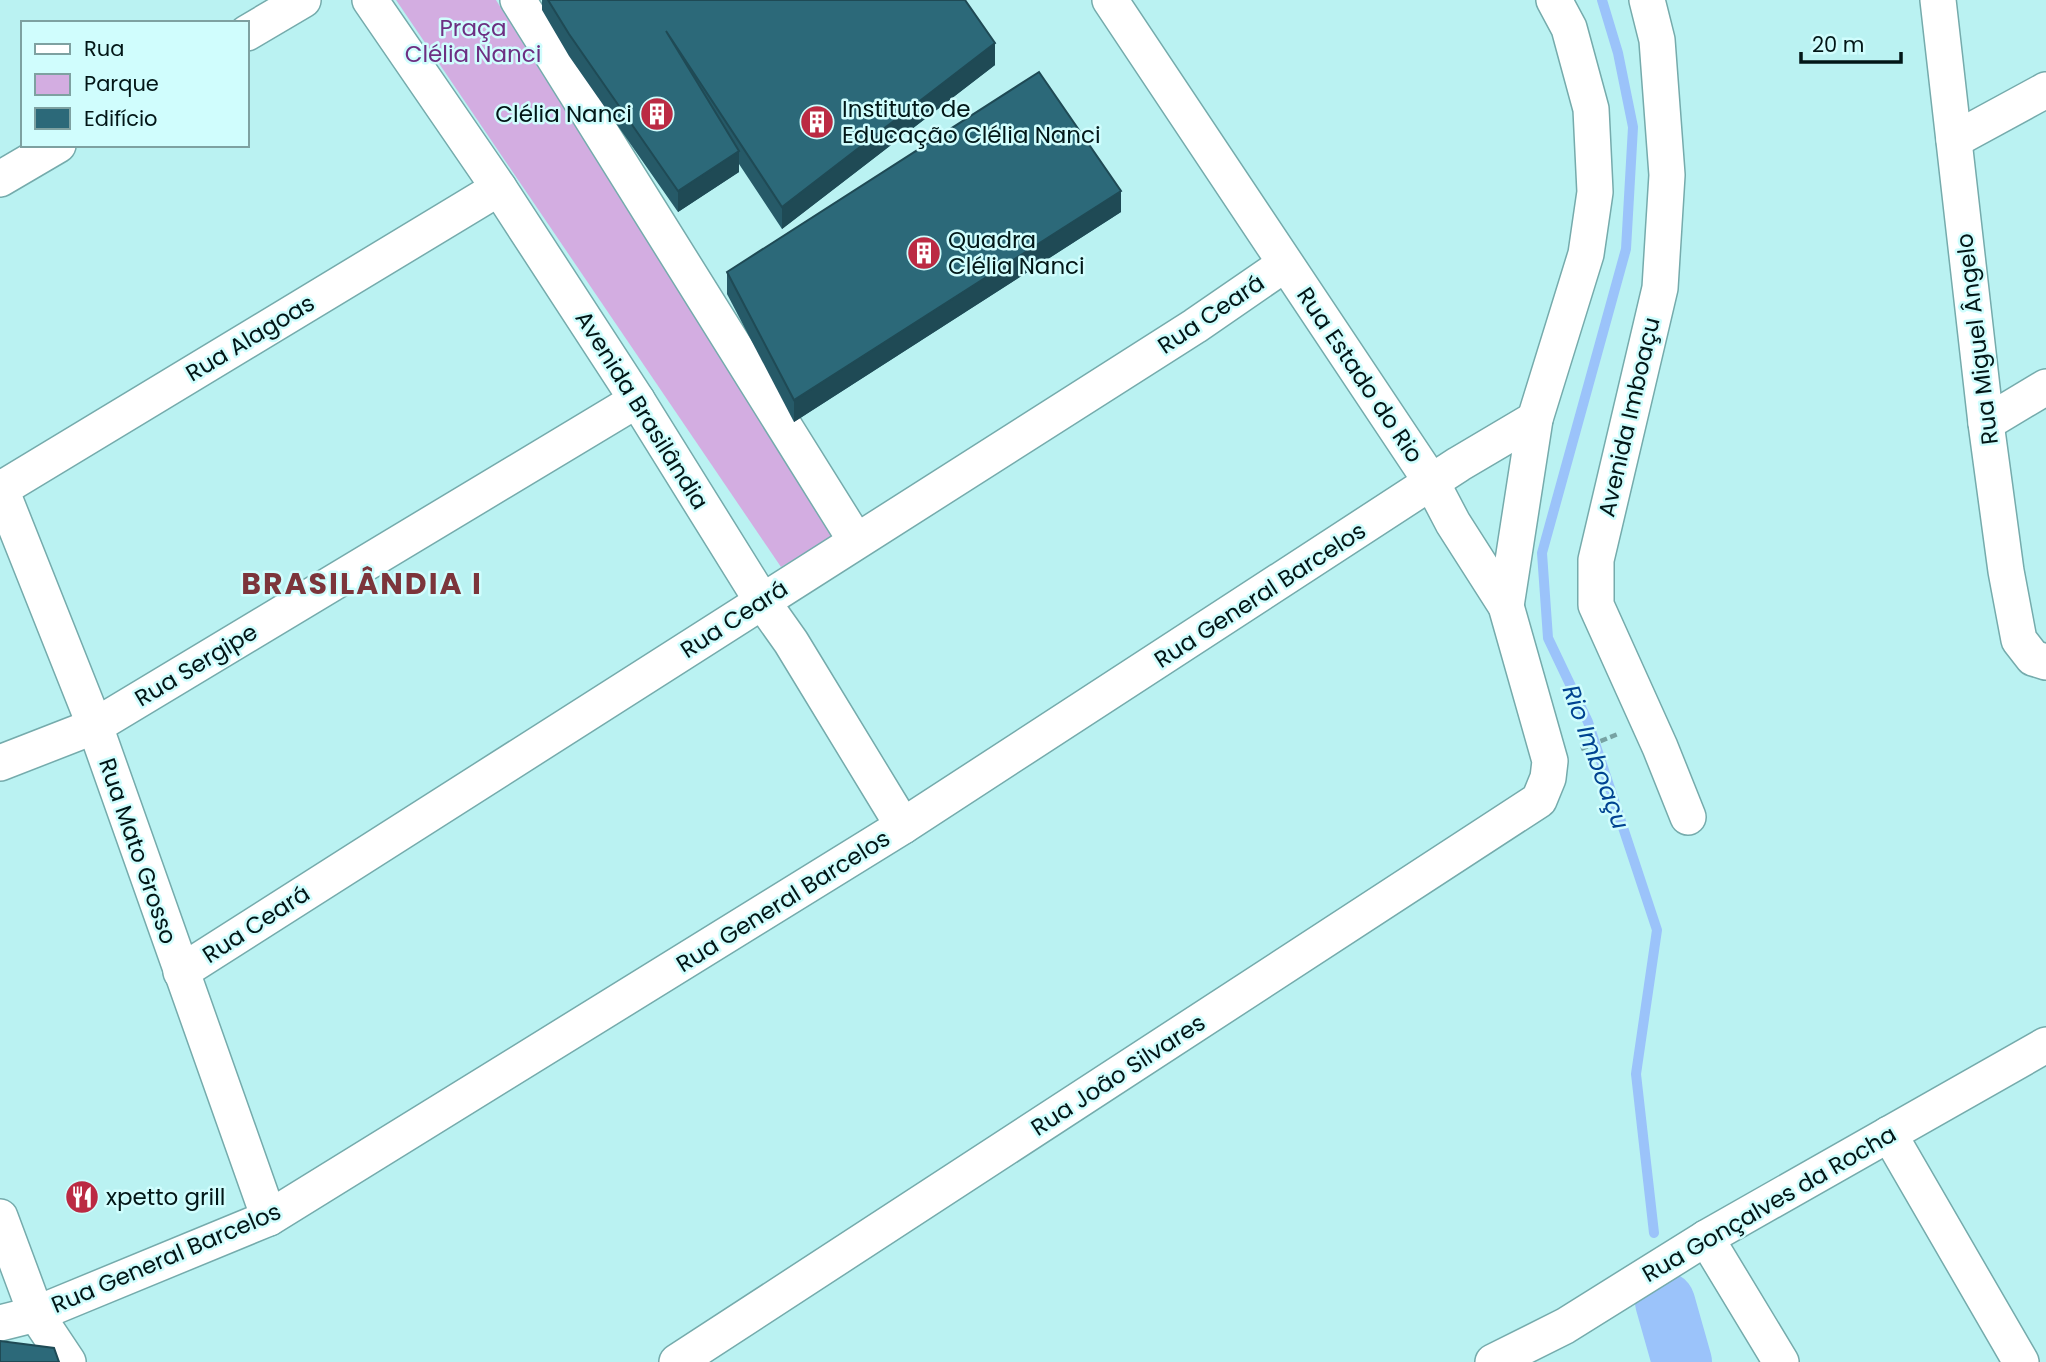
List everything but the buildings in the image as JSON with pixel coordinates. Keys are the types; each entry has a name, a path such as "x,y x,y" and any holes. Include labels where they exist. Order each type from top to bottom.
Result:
{"street":[{"path":"248,32 303,0"},
{"name":"Avenida Brasilândia","path":"370,0 499,188 637,400 762,601 798,653 903,826"},
{"path":"518,0 856,541"},
{"name":"Rua Estado do Rio","path":"1110,0 1432,483 1453,523 1506,606 1549,770"},
{"path":"1506,606 1535,419 1586,254 1595,192 1591,109 1569,28 1554,0"},
{"name":"Avenida Imboaçu","path":"1647,0 1657,40 1667,175 1660,288 1596,560 1595,605 1688,817"},
{"name":"Rua Miguel Ângelo","path":"1938,0 1986,423 2006,571 2019,639 2033,659 2046,662"},
{"path":"1954,140 2046,90"},
{"path":"0,179 55,147"},
{"name":"Rua Alagoas","path":"0,488 499,188"},
{"name":"Rua Ceará","path":"181,972 1195,326 1286,264"},
{"path":"1986,423 2046,387"},
{"name":"Rua Sergipe","path":"0,763 95,726 637,400"},
{"name":"Rua General Barcelos","path":"0,1323 37,1314 269,1218 903,826 1459,464 1535,419"},
{"name":"Rua Mato Grosso","path":"0,488 95,726 269,1218"},
{"name":"Rua João Silvares","path":"677,1362 1539,800 1549,770"},
{"name":"Rua Gonçalves da Rocha","path":"1493,1362 1565,1326 1706,1238 2046,1045"},
{"path":"1889,1133 2021,1362"},
{"path":"0,1216 37,1314 68,1362"},
{"path":"1706,1238 1782,1362"},
{"path":"1552,1362 1565,1326"}],"path":[{"path":"1549,770 1648,722"}],"green space":[{"name":"Praça Clélia Nanci","path":"396,0 496,0 832,537 781,567"}],"waterway":[{"name":"Rio Imboaçu","path":"1602,0 1618,53 1633,127 1626,249 1542,553 1548,638 1588,722 1657,930 1636,1074 1654,1233"},
{"name":"Rio Imboaçu","path":"1665,1302 1682,1362"}],"place":[{"name":"Clélia Nanci","path":"657,114"},
{"name":"Instituto de Educação Clélia Nanci","path":"817,122"},
{"name":"Quadra Clélia Nanci","path":"924,253"},
{"name":"xpetto grill","path":"82,1197"}],"district":[{"name":"BRASILÂNDIA I","path":"362,583"}]}
